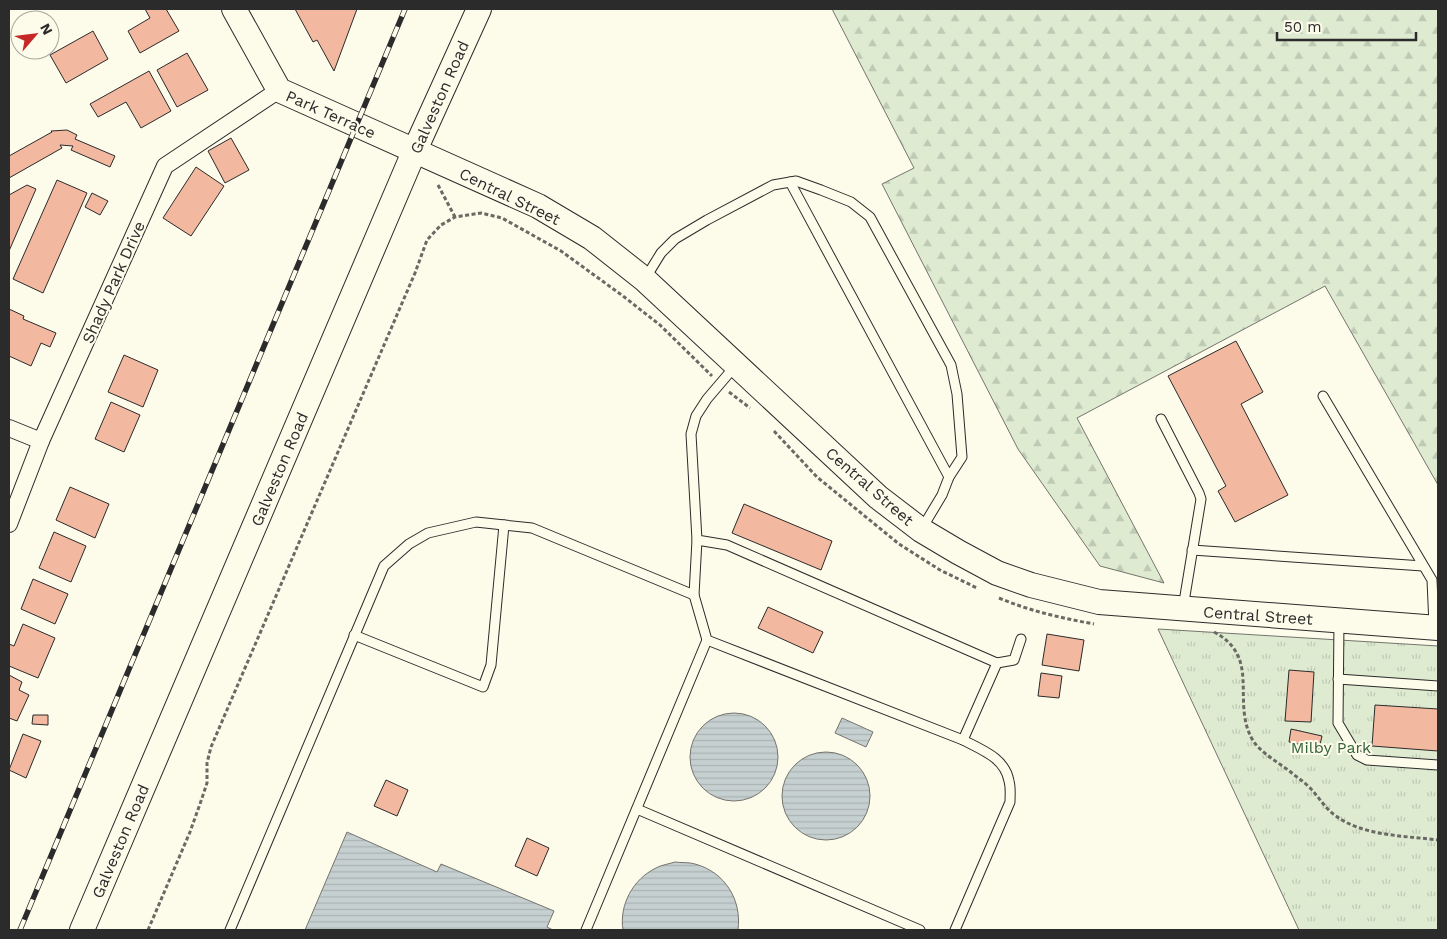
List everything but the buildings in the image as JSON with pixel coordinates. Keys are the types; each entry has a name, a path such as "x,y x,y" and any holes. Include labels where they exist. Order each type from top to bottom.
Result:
{"street":[{"name":"Park Terrace","path":"234,9 279,90 414,152"},
{"name":"Galveston Road","path":"82,930 414,152 479,9"},
{"name":"Shady Park Drive","path":"9,524 41,441 165,166 279,90"},
{"name":"Central Street","path":"414,152 538,206 592,238 644,279 878,497 921,530 997,572 1031,585 1099,602 1436,628"},
{"path":"9,428 41,441"}],"lane":[{"path":"644,279 661,253 675,239 773,184 796,181 851,202 870,218 951,365 957,394 962,458 949,477 942,495 921,530"},
{"path":"790,182 949,477"},
{"path":"586,930 707,640 694,595 697,540 692,434 696,416 707,399 736,364"},
{"path":"1323,396 1432,580 1436,628"},
{"path":"1161,419 1200,492 1201,499 1183,609"},
{"path":"230,930 384,566 409,544 428,533 476,522 532,528 694,595"},
{"path":"354,635 483,687 491,665 504,525"},
{"path":"697,540 727,545 996,663 1014,660 1021,639"},
{"path":"1192,550 1423,566"},
{"path":"1339,621 1338,722 1357,755 1367,760 1438,765"},
{"path":"707,640 963,740 991,755 1004,767 1010,782 1010,802 956,930"},
{"path":"963,740 996,663"},
{"path":"1338,679 1438,686"},
{"path":"637,809 920,930"}],"green space":[{"path":"832,9 1438,9 1438,485 1325,286 1077,418 1164,583 1100,566 1018,449 882,184 914,168"},
{"name":"Milby Park","path":"1158,629 1438,646 1438,930 1299,930"}],"shaded area":[{"path":"725,713 743,713 759,720 771,732 778,748 778,766 771,782 759,794 743,801 725,801 709,794 697,782 690,766 690,748 697,732 709,720"},
{"path":"842,718 873,732 866,747 835,733"},
{"path":"817,752 835,752 851,759 863,771 870,787 870,805 863,821 851,833 835,840 817,840 801,833 789,821 782,805 782,787 789,771 801,759"},
{"path":"347,832 437,872 441,864 554,911 547,927 553,930 305,930"},
{"path":"675,862 693,863 715,873 723,880 734,898 737,908 738,930 623,930 623,911 634,886 648,873 658,867"}],"railway":[{"path":"20,930 405,9"}]}
